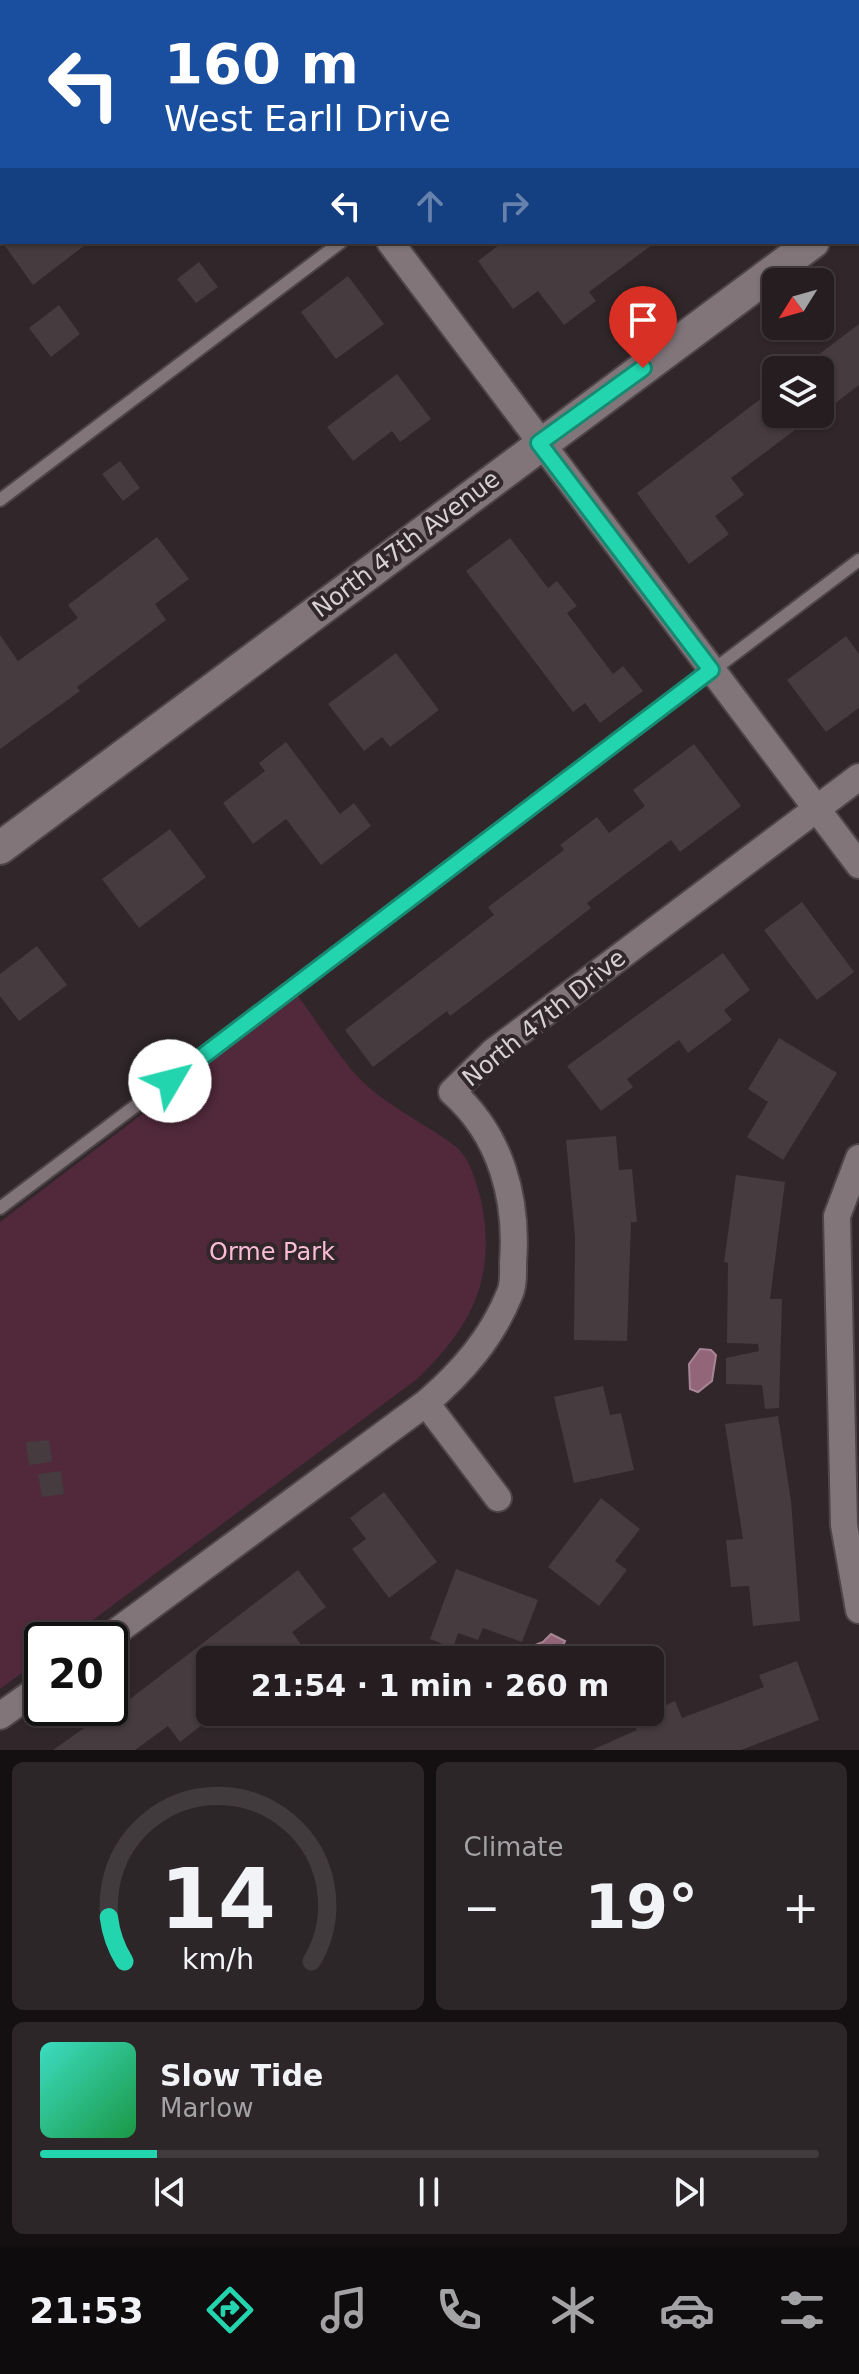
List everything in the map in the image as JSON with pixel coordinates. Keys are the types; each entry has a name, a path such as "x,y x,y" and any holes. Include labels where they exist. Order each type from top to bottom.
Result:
{"street":[{"path":"391,244 859,865"},
{"name":"North 47th Avenue","path":"0,848 539,443 810,244"},
{"name":"North 47th Drive","path":"128,1623 426,1403 462,1373 484,1341 511,1291 515,1238 510,1187 492,1142 472,1110 452,1092 493,1052 859,777"},
{"path":"859,1158 837,1216 844,1525 859,1610"},
{"path":"426,1403 498,1498"},
{"path":"0,1716 24,1699"}],"lane":[{"path":"0,500 338,244"},
{"path":"0,1208 859,560"}],"green space":[{"name":"Orme Park","path":"298,996 367,1086 455,1146 464,1156 481,1200 485,1253 476,1299 466,1320 417,1379 90,1622 24,1622 24,1671 0,1689 0,1222"}],"shaded area":[{"path":"700,1349 711,1350 716,1355 712,1381 698,1392 690,1389 689,1364"},
{"path":"551,1634 565,1641 563,1646 532,1646"}],"building":[{"path":"3,244 86,244 33,285"},
{"path":"500,244 653,244 589,292 596,301 564,325 538,291 513,309 478,261"},
{"path":"199,262 218,287 196,303 177,279"},
{"path":"348,276 384,324 336,359 301,312"},
{"path":"59,305 80,334 51,357 29,328"},
{"path":"859,324 859,385 834,404 834,356 817,356"},
{"path":"397,374 431,419 400,442 392,431 353,461 327,427"},
{"path":"762,398 762,428 797,428 731,478 744,495 715,516 729,534 689,564 637,493"},
{"path":"120,461 140,488 123,501 102,474"},
{"path":"157,537 189,579 155,604 166,620 77,687 80,691 0,749 0,635 18,661 78,618 68,605"},
{"path":"510,538 548,588 557,581 577,606 567,613 613,674 623,666 643,691 600,723 585,703 573,712 466,571"},
{"path":"846,636 859,654 859,708 826,732 787,680"},
{"path":"396,653 439,710 390,747 382,737 364,751 328,704"},
{"path":"286,742 340,814 354,803 371,826 321,865 286,819 253,844 223,803 265,771 259,763"},
{"path":"694,744 741,806 680,852 671,840 587,903 591,908 511,970 450,1016 447,1011 373,1067 345,1030 494,915 488,907 564,850 560,845 597,817 609,833 645,806 633,790"},
{"path":"170,829 206,877 139,928 102,879"},
{"path":"802,902 854,972 817,1000 764,930"},
{"path":"37,946 67,985 19,1021 0,996 0,974"},
{"path":"723,953 750,990 724,1010 732,1020 688,1053 679,1040 627,1079 633,1087 601,1111 567,1066"},
{"path":"779,1038 837,1073 783,1160 747,1137 768,1102 748,1089"},
{"path":"616,1136 619,1170 632,1169 637,1222 631,1222 627,1341 574,1340 575,1237 566,1140"},
{"path":"736,1175 785,1182 770,1299 782,1299 779,1408 765,1409 762,1385 726,1384 726,1358 759,1351 758,1344 727,1343 728,1263 724,1262"},
{"path":"603,1386 610,1415 621,1413 634,1470 574,1483 554,1397"},
{"path":"778,1416 791,1501 800,1621 753,1626 749,1586 731,1587 726,1540 743,1539 725,1424"},
{"path":"49,1440 52,1462 29,1465 26,1442"},
{"path":"61,1471 64,1494 42,1497 38,1474"},
{"path":"384,1492 437,1562 389,1598 352,1549 366,1539 350,1518"},
{"path":"601,1498 640,1529 615,1561 627,1570 599,1606 548,1567"},
{"path":"456,1569 538,1600 522,1642 483,1628 478,1640 458,1633 454,1646 430,1639"},
{"path":"298,1570 326,1607 292,1632 302,1646 199,1646"},
{"path":"196,1648 196,1726 201,1726 180,1742 168,1726 135,1750 53,1750 87,1726 128,1726 128,1700"},
{"path":"797,1661 819,1720 741,1750 592,1750 637,1730 635,1726 664,1726 664,1706 675,1701 682,1718 764,1687 759,1675"}],"route":[{"path":"170,1081 711,670 539,443 643,368"}]}
